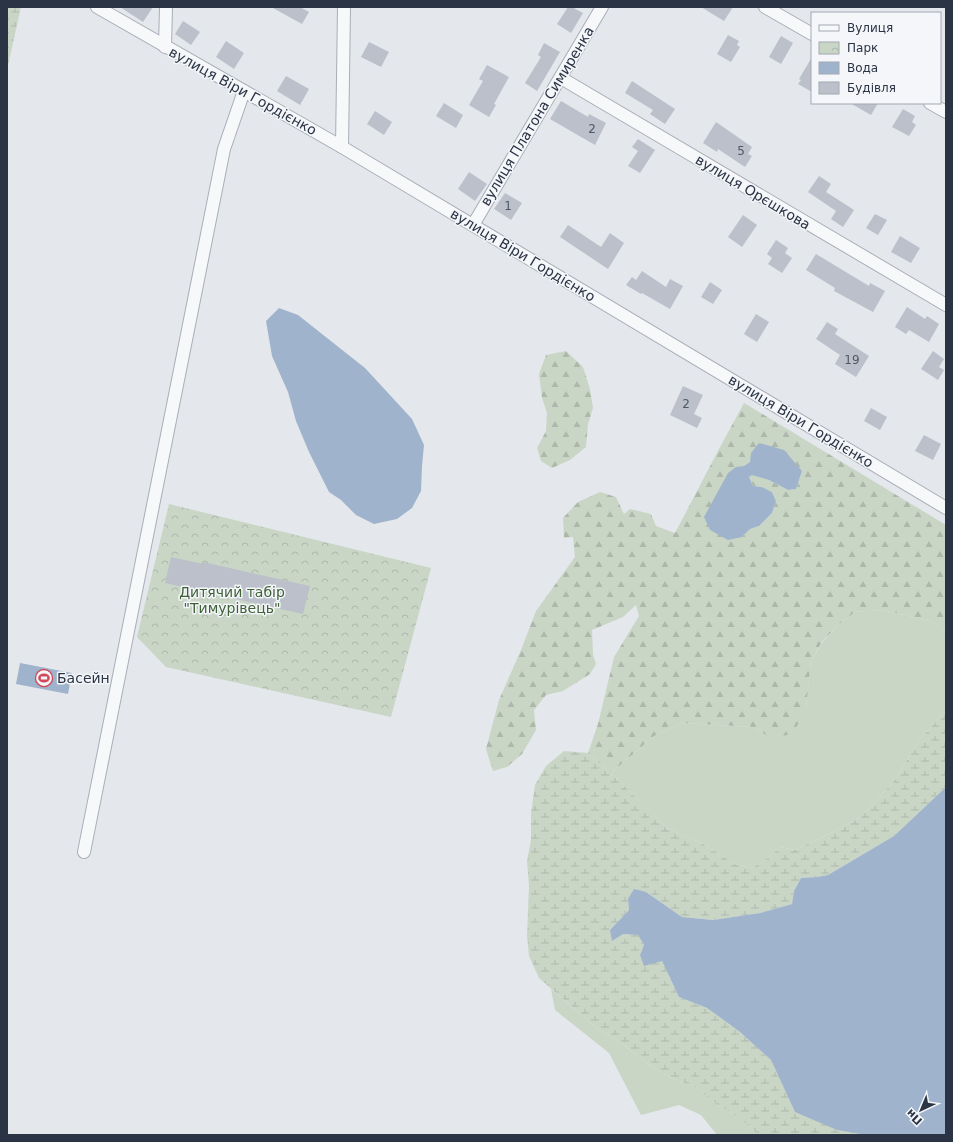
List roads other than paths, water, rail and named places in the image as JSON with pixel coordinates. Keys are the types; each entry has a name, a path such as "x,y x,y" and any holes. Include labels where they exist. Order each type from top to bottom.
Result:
{"street":[{"name":"вулиця Віри Гордієнко","path":"97,7 342,147 946,508"},
{"path":"165,47 166,7"},
{"path":"342,147 344,7"},
{"name":"вулиця Платона Симиренка","path":"473,225 602,7"},
{"path":"765,7 811,33"},
{"name":"вулиця Орєшкова","path":"561,78 946,306"},
{"path":"84,852 224,149 244,91"},
{"path":"932,104 946,112"}],"water":[{"path":"279,308 298,315 365,368 412,419 424,445 421,491 412,508 397,519 374,524 356,515 341,500 329,492 309,452 296,421 288,392 272,356 266,321"},
{"path":"759,443 784,450 802,471 796,489 788,490 769,480 752,475 749,477 753,486 762,487 772,492 776,501 772,513 759,526 750,529 742,537 728,540 710,530 704,517 728,473 736,467 744,466 750,462 751,453"},
{"name":"Басейн","path":"20,663 72,673 68,694 16,684"},
{"path":"946,787 946,1135 867,1135 837,1130 795,1112 771,1060 740,1032 707,1008 679,997 662,961 644,966 640,955 644,945 638,935 623,934 612,941 610,930 629,910 628,899 634,889 646,892 682,917 713,920 760,913 792,904 794,891 801,878 828,875 894,836"}],"place":[{"name":"Басейн","path":"44,678"}],"park label":[{"name":"Дитячий табір \"Тимурівець\"","path":"232,600"}]}
